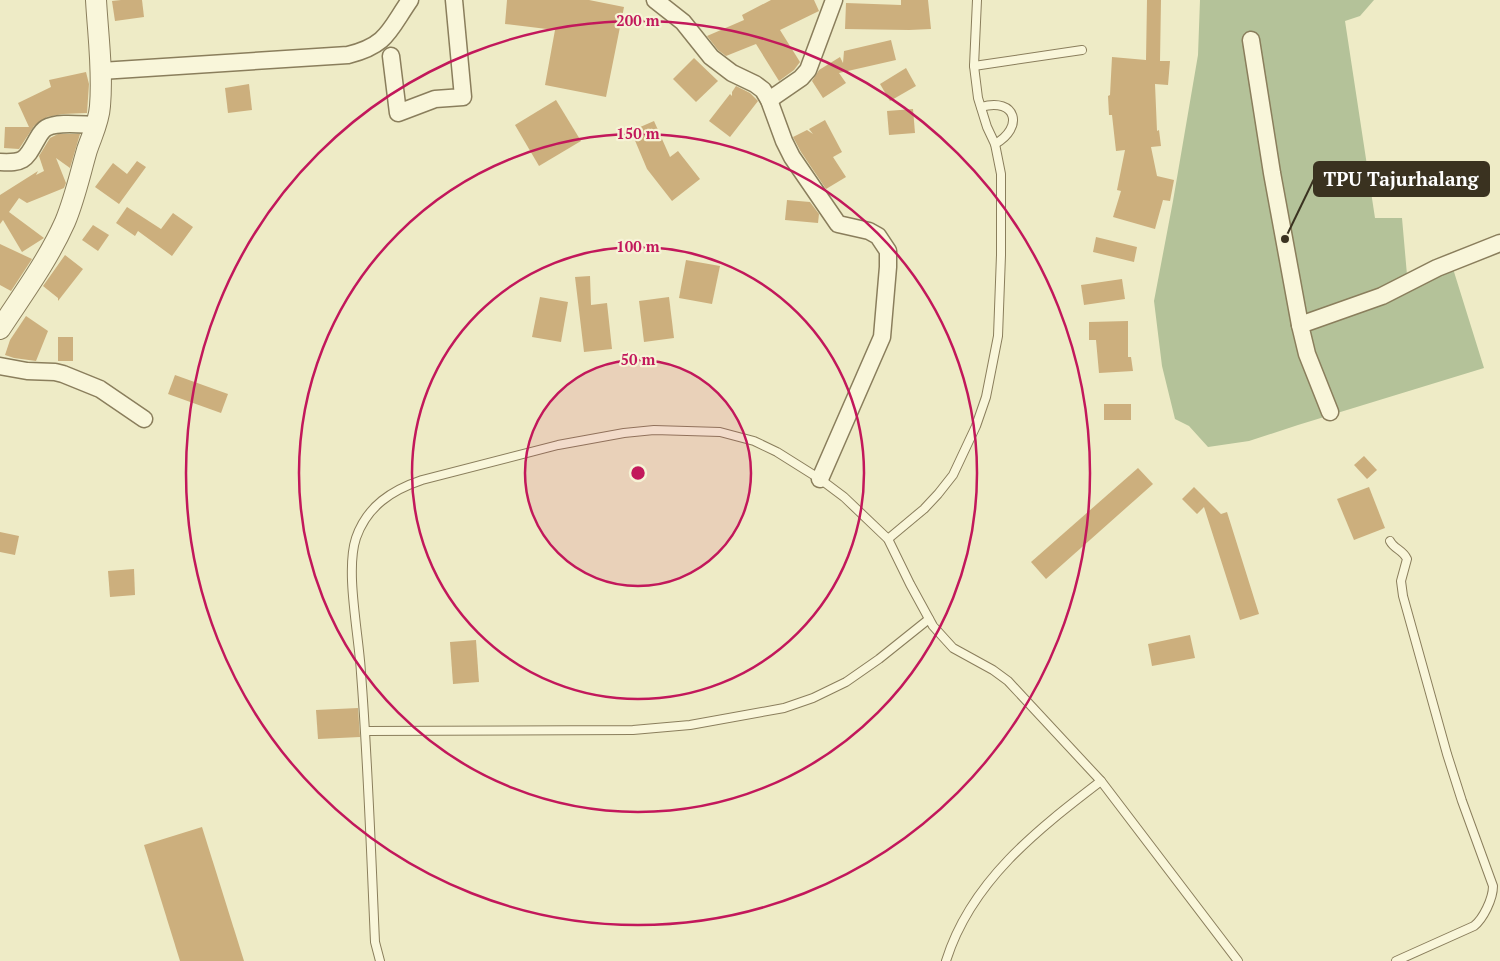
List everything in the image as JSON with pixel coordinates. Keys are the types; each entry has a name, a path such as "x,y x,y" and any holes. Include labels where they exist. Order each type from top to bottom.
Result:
{"street":[{"path":"0,329 43,264 64,223 78,187 87,150 97,125 100,106 101,71 96,0"},
{"path":"101,71 348,55 374,46 388,35 410,0"},
{"path":"391,56 398,113 435,99 463,98 454,0"},
{"path":"655,0 683,22 711,56 732,73 763,90 769,100 792,157 838,224 869,231 878,236 888,251 882,337 820,479"},
{"path":"769,100 801,78 808,70 834,0"},
{"path":"1250,40 1300,324 1307,354 1330,412"},
{"path":"0,162 18,162 25,159 40,134 51,126 65,124 97,125"},
{"path":"1300,324 1382,296 1437,268 1500,243"},
{"path":"0,366 27,371 63,374 100,389 144,419"}],"lane":[{"path":"888,539 924,509 938,494 952,475 965,452 986,397 998,336 1001,174 995,144 981,107 974,66 977,0"},
{"path":"974,66 1082,50"},
{"path":"981,107 1000,104 1011,112 1013,118 1009,132 1002,140 995,144"},
{"path":"380,961 375,942 366,732 353,593 352,555 356,537 366,520 388,495 402,486 558,445 624,433 654,430 720,432 754,441 777,452 820,479 844,497 888,539 933,626 953,648 993,670 1008,681 1101,781 1238,961"},
{"path":"1390,540 1393,546 1404,553 1407,559 1401,581 1403,596 1447,754 1493,886 1488,904 1480,920 1474,926 1396,961"},
{"path":"366,732 634,730 690,725 784,708 812,698 846,682 879,659 929,619"},
{"path":"946,961 949,950 976,898 1000,869 1052,818 1101,781"}],"green space":[{"path":"1200,0 1374,0 1360,16 1345,21 1375,218 1402,218 1407,275 1450,259 1484,368 1249,441 1208,447 1189,426 1175,419 1162,366 1154,301 1198,55"}],"building":[{"path":"142,0 144,17 115,21 112,1"},
{"path":"507,0 589,0 624,7 606,97 545,85 555,30 505,24"},
{"path":"771,0 814,0 819,11 780,30 800,62 794,70 779,81 756,44 726,56 718,50 707,36 744,20 742,15"},
{"path":"901,0 928,0 931,29 845,29 846,3 901,5"},
{"path":"1147,0 1161,0 1160,61 1170,61 1168,85 1155,84 1157,131 1159,130 1161,146 1151,147 1157,176 1174,180 1170,201 1163,200 1155,229 1113,217 1121,191 1117,190 1125,150 1116,151 1112,115 1109,115 1108,96 1110,95 1112,57 1146,60"},
{"path":"891,40 896,60 839,73 846,83 823,98 812,81 819,70 840,57 843,63 844,51"},
{"path":"694,58 718,81 696,102 673,79"},
{"path":"906,68 916,86 890,101 880,84"},
{"path":"86,72 89,84 87,113 47,117 34,126 19,149 4,148 5,127 29,127 18,103 51,87 49,80"},
{"path":"249,84 252,110 228,113 225,88"},
{"path":"736,86 750,93 758,101 730,137 709,121 730,94 732,96"},
{"path":"556,100 581,141 539,166 515,125"},
{"path":"913,109 915,133 889,135 887,111"},
{"path":"825,120 842,152 833,157 846,177 826,189 793,137 807,130 813,134 809,129"},
{"path":"654,121 670,157 678,151 700,179 672,201 647,169 631,131"},
{"path":"58,134 80,134 70,168 56,158 66,183 64,188 27,203 19,198 9,212 44,238 22,252 3,220 0,224 0,195 38,171 36,175 44,171 39,156 50,138"},
{"path":"137,161 146,167 119,204 95,187 113,163 127,174"},
{"path":"787,200 810,202 819,214 818,223 785,220"},
{"path":"127,207 161,229 173,213 193,227 172,256 138,231 135,236 116,223"},
{"path":"93,225 109,235 98,251 82,240"},
{"path":"1096,237 1137,247 1134,262 1093,252"},
{"path":"0,244 32,259 11,291 0,285"},
{"path":"65,255 83,269 58,301 58,298 43,286"},
{"path":"686,260 720,266 712,304 679,298"},
{"path":"590,276 591,305 607,303 612,349 584,352 575,277"},
{"path":"1122,279 1125,299 1084,305 1081,285"},
{"path":"540,297 568,302 561,342 532,337"},
{"path":"669,297 674,338 644,342 639,301"},
{"path":"26,316 48,331 36,361 5,355 10,340"},
{"path":"1128,321 1128,357 1131,357 1133,371 1099,373 1096,340 1089,340 1089,322"},
{"path":"58,337 73,337 73,361 58,361"},
{"path":"175,375 228,394 221,413 168,394"},
{"path":"1104,404 1131,404 1131,420 1104,420"},
{"path":"1364,456 1377,470 1367,479 1354,465"},
{"path":"1138,468 1153,484 1046,579 1031,562"},
{"path":"1194,487 1221,514 1227,512 1259,614 1240,620 1204,507 1197,514 1182,499"},
{"path":"1369,487 1385,528 1354,540 1337,499"},
{"path":"0,532 19,536 15,555 0,552"},
{"path":"134,569 135,595 110,597 108,571"},
{"path":"1190,635 1195,658 1152,666 1148,644"},
{"path":"476,640 479,682 453,684 450,642"},
{"path":"358,708 360,737 318,739 316,710"},
{"path":"202,827 244,961 180,961 144,845"}],"place":[{"name":"TPU Tajurhalang","path":"1285,239"}]}
